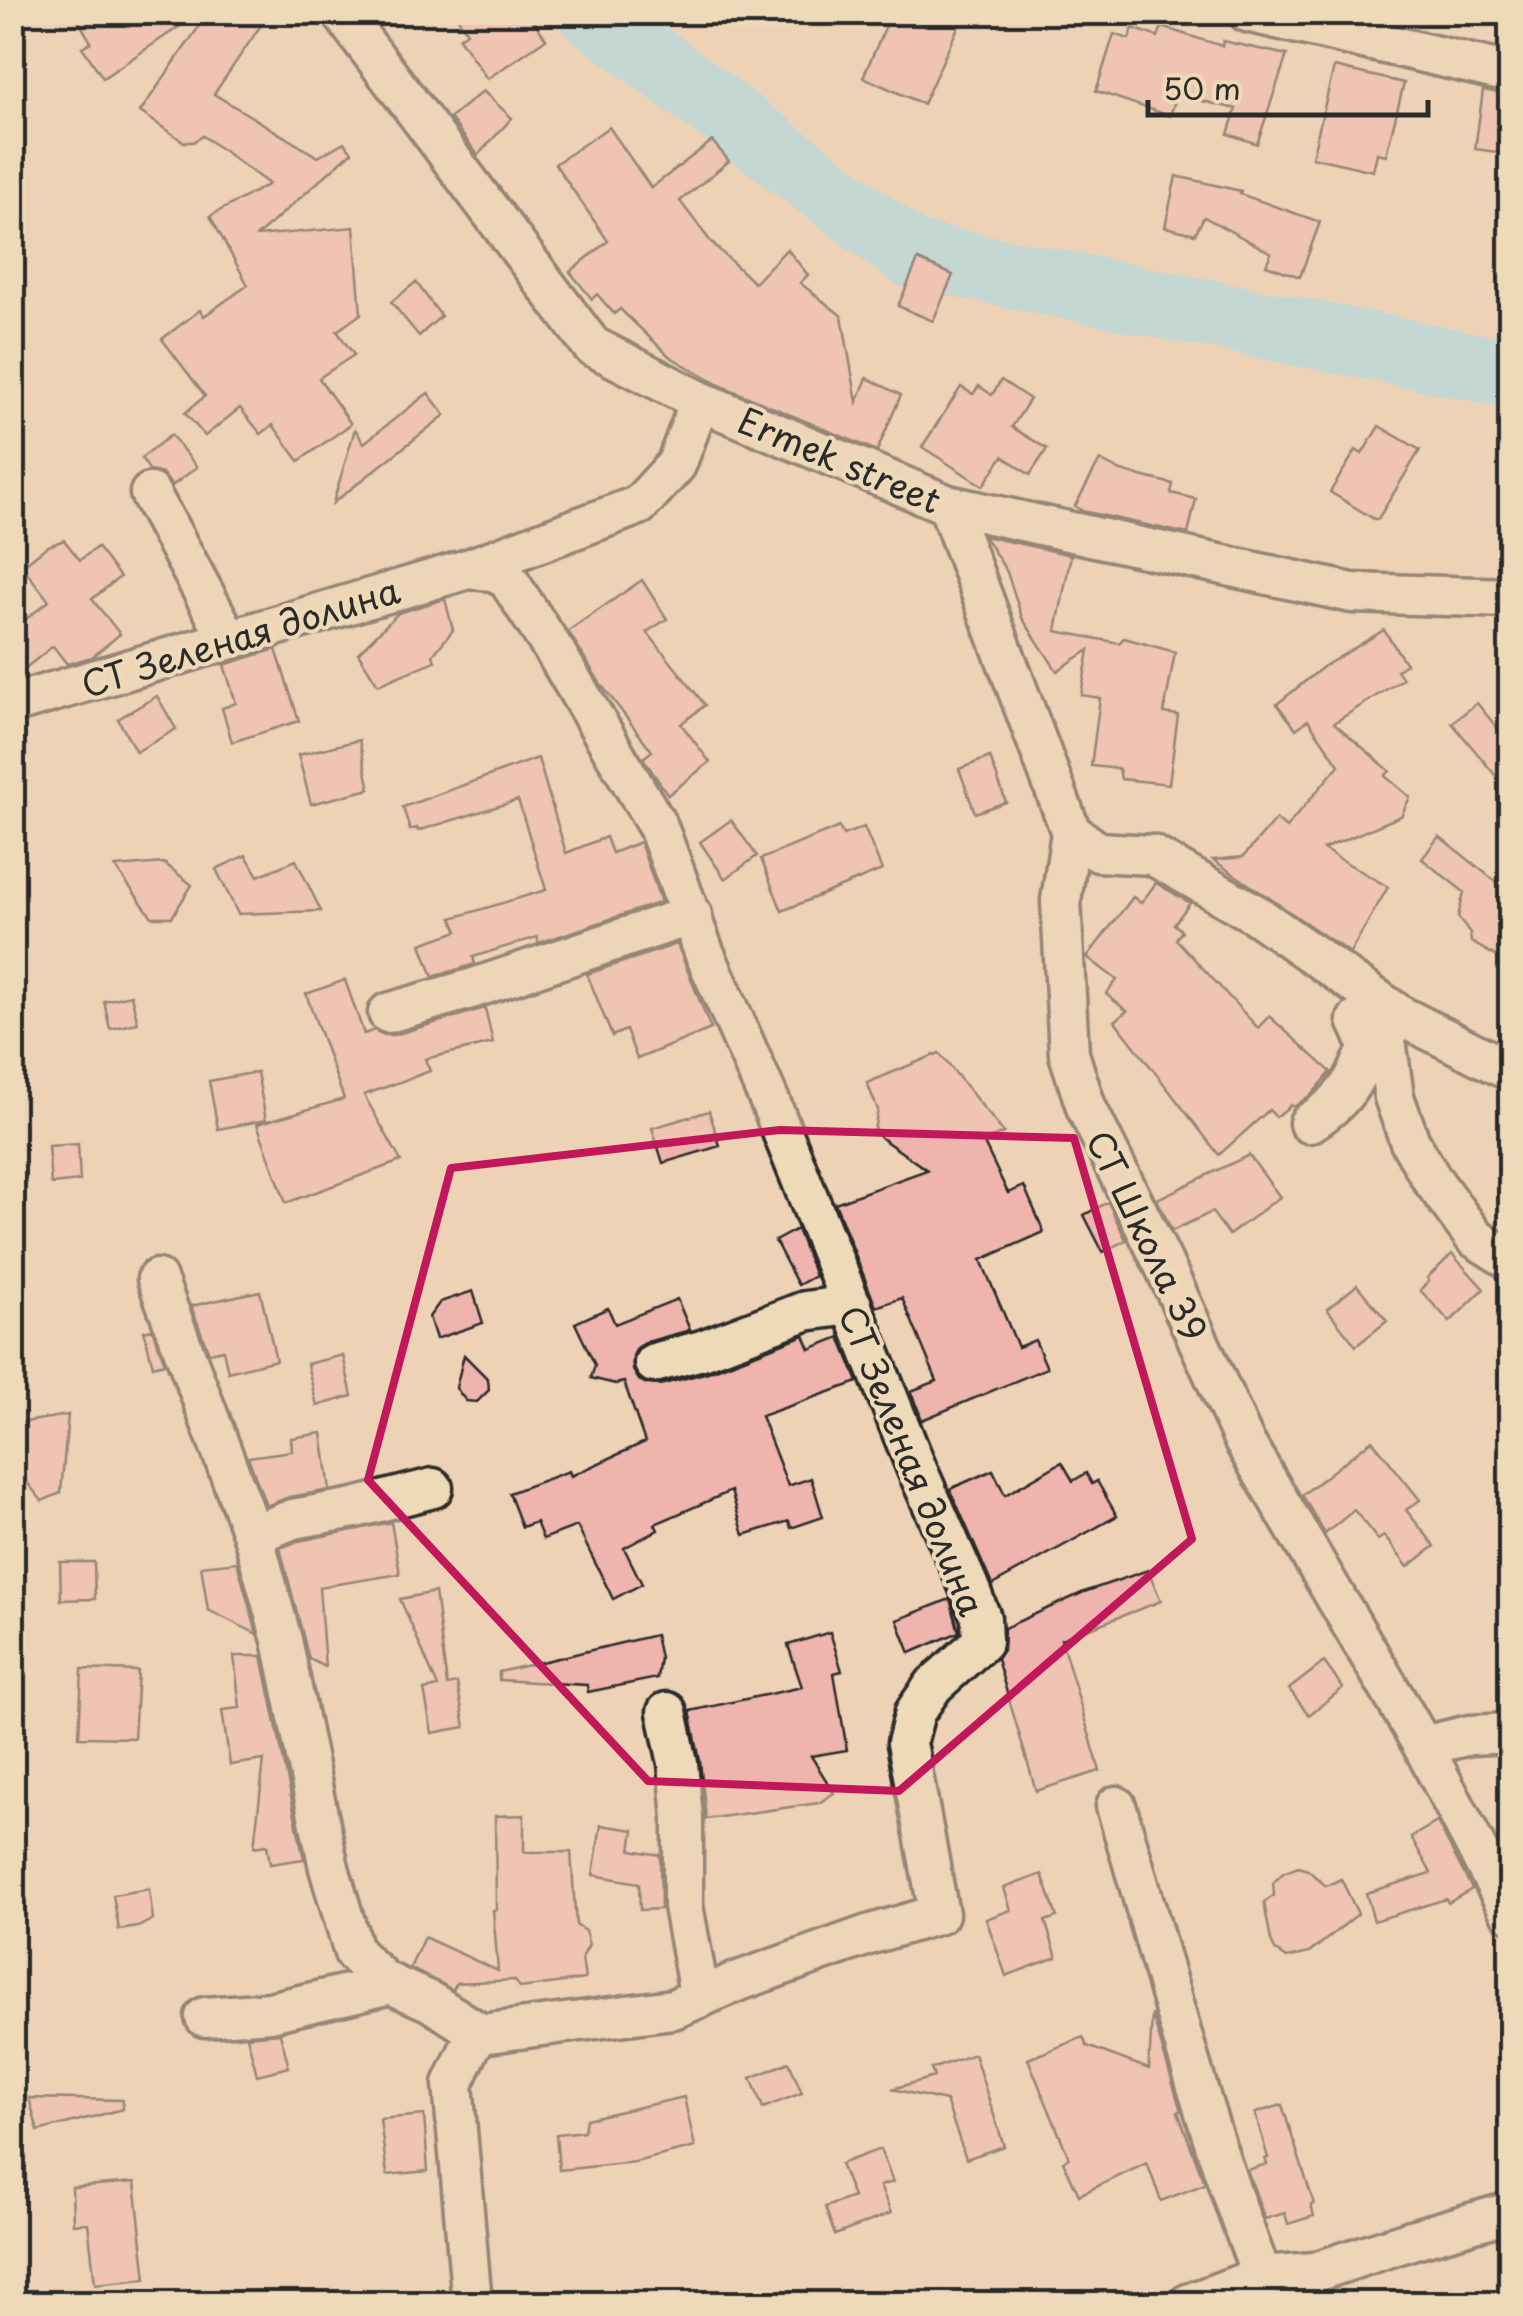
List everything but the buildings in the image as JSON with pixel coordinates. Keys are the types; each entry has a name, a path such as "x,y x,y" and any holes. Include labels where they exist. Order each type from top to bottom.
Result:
{"street":[{"name":"Ermek street","path":"341,12 592,346 700,400 948,506 1352,593 1510,598"},
{"path":"1246,12 1510,73"},
{"name":"СТ Зеленая долина","path":"12,704 468,569 639,504 676,465 700,400"},
{"path":"150,494 229,640"},
{"name":"СТ Школа 39","path":"948,506 1071,832 1061,901 1070,1054 1086,1108 1163,1263 1244,1441 1423,1746 1510,1912"},
{"name":"СТ Зеленая долина","path":"468,569 494,571 508,580 658,827 981,1618 982,1642 934,1685 915,1712 907,1743 938,1914 868,1935 673,2009 482,2034"},
{"path":"1071,832 1098,852 1152,855 1256,914 1370,997 1510,1071"},
{"path":"388,1012 474,988 692,915"},
{"path":"1309,1123 1356,1082 1370,1046 1337,972"},
{"path":"1370,997 1384,1034 1394,1097 1410,1142 1475,1238 1510,1260"},
{"path":"158,1279 253,1536 282,1640 330,1868 354,1953 391,1984 431,2002 482,2034 470,2045 453,2084 472,2304"},
{"path":"654,1363 702,1350 805,1310 852,1305"},
{"path":"253,1536 293,1519 433,1488"},
{"path":"667,1712 678,1763 683,1818 683,1906 700,1998"},
{"path":"1423,1746 1510,1733"},
{"path":"1116,1806 1226,2187 1262,2276"},
{"path":"205,2016 270,2012 391,1984"},
{"path":"1188,2304 1262,2276 1316,2288 1411,2240 1510,2212"}],"highlighted area":[{"path":"780,1130 1074,1138 1192,1539 899,1791 648,1781 368,1480 451,1168"}],"waterway":[{"path":"591,12 911,254 1510,374"}]}
